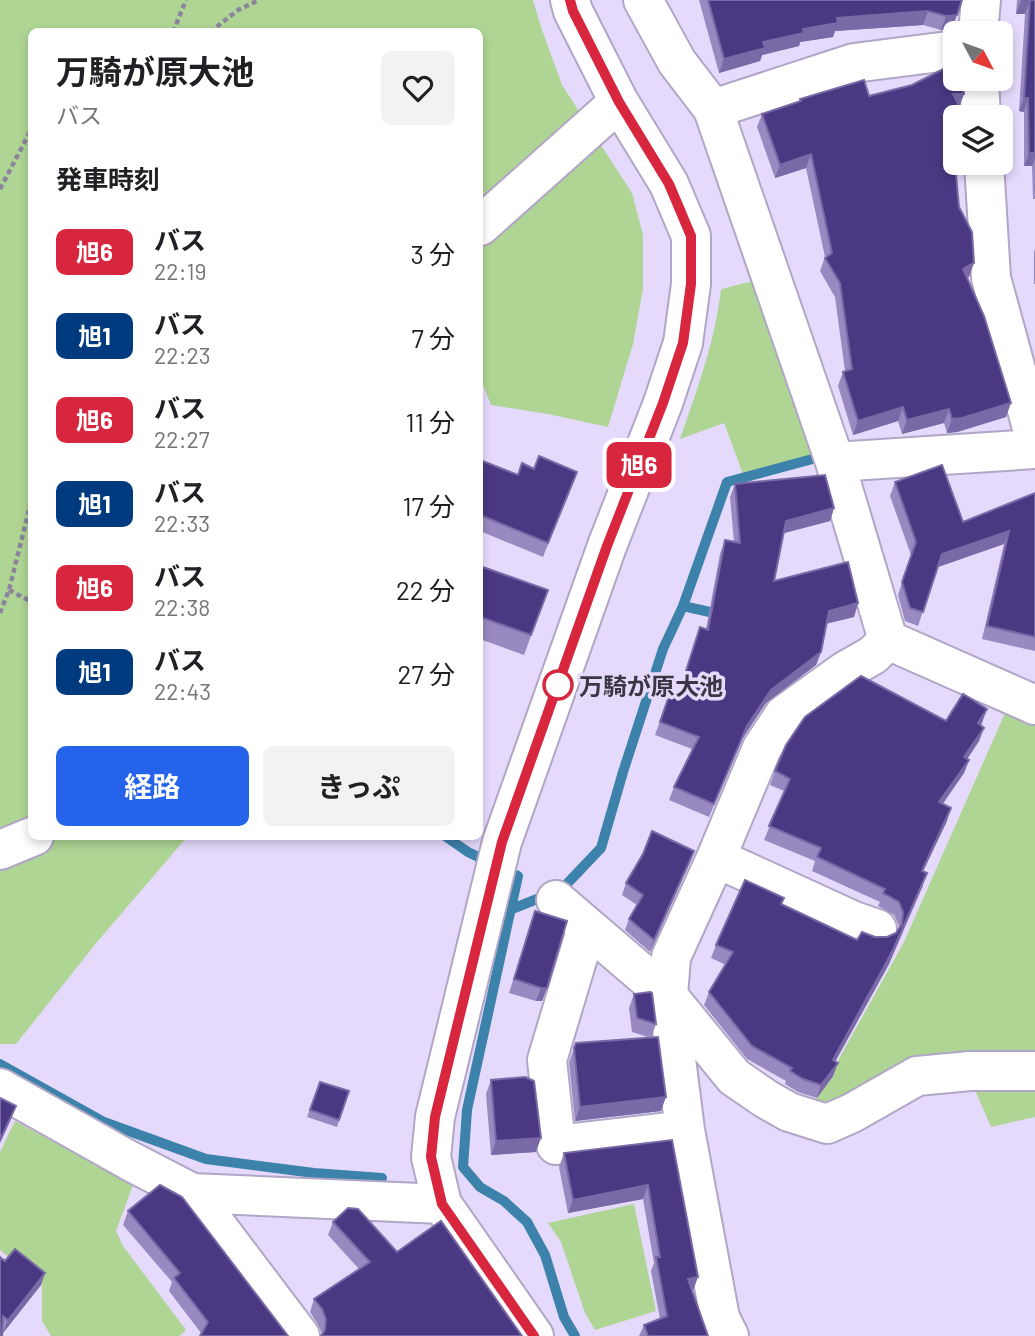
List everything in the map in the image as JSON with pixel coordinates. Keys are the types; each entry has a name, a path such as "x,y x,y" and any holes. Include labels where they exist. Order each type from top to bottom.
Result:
{"street":[{"path":"534,1336 442,1204 431,1157 435,1117 502,842 607,546 663,403 683,343 691,284 691,236 669,184 619,102 570,0"},
{"path":"643,0 677,62 713,108 835,462 888,640 1035,705"},
{"path":"979,21 981,0"},
{"path":"713,108 854,63 943,52"},
{"path":"483,223 619,102"},
{"path":"985,175 991,278 1035,439"},
{"path":"835,462 1035,449"},
{"path":"729,1336 720,1318 685,1130 668,996 671,957 762,748 784,715 845,671 873,655 888,640"},
{"path":"0,850 28,838"},
{"path":"716,858 877,929"},
{"path":"556,900 668,996 734,1077 765,1100 789,1112 827,1124 917,1076 970,1071 1035,1072"},
{"path":"587,927 547,1060 556,1144 685,1130"},
{"path":"0,1088 191,1193 300,1336"},
{"path":"191,1193 442,1204"}],"path":[{"path":"175,28 186,0"},
{"path":"215,28 238,10 259,0"},
{"path":"0,190 28,136"},
{"path":"0,613 9,590 28,514"},
{"path":"9,590 28,599"}],"green space":[{"path":"0,0 533,0 562,85 632,193 643,235 643,289 633,344 608,427 491,405 483,385 483,28 28,28 28,840 184,840 97,942 16,1044 0,1044"},
{"path":"761,279 816,455 743,474 724,423 680,439 710,347 721,289"},
{"path":"1009,704 1035,717 1035,1117 991,1127 972,1083 839,1113 811,1109 904,942"},
{"path":"15,1121 133,1185 116,1231 123,1246 186,1330 179,1336 51,1336 42,1321 42,1285 0,1250 0,1152"},
{"path":"634,1204 656,1311 595,1330 585,1313 561,1242 548,1223"}],"building":[{"path":"708,0 962,0 957,15 946,16 928,11 837,18 838,23 803,29 804,33 763,42 765,48 724,59"},
{"path":"1021,0 1035,0 1035,153 1029,153 1028,98 1024,98 1030,1"},
{"path":"943,69 943,91 964,91 964,94 953,94 959,105 943,105 943,175 956,175 959,207 972,232 974,263 963,269 984,316 1011,403 962,418 952,419 949,409 907,420 903,407 858,421 843,372 852,369 840,283 825,258 832,253 811,154 780,165 762,114 801,101 800,99 864,80 869,96 912,85"},
{"path":"539,456 577,472 548,543 483,516 483,461 518,475 522,463 534,469"},
{"path":"942,465 963,522 1035,493 1035,637 987,626 1009,531 942,554 923,612 910,608 902,582 916,542 895,482"},
{"path":"825,475 834,508 786,521 774,581 848,562 858,603 829,611 821,652 771,690 747,726 714,804 674,787 699,737 660,722 670,693 678,696 700,627 708,630 725,540 740,543 735,484"},
{"path":"483,567 548,590 531,635 483,618"},
{"path":"861,676 946,721 963,694 987,709 978,723 984,728 964,757 969,760 939,802 951,808 922,871 927,873 893,950 833,1060 838,1063 821,1085 803,1079 790,1071 792,1068 752,1046 709,992 733,952 716,945 745,880 784,898 781,904 857,940 862,932 875,937 887,937 896,933 902,924 903,912 899,902 883,893 885,889 817,857 821,848 769,826 790,779 775,771 786,745 805,717"},
{"path":"652,831 694,851 654,940 629,919 643,895 626,883 643,854"},
{"path":"535,911 567,921 547,988 514,979"},
{"path":"650,992 656,1024 637,1018 634,994"},
{"path":"658,1037 666,1097 580,1107 574,1048 576,1043"},
{"path":"525,1077 534,1081 541,1138 496,1141 491,1080"},
{"path":"320,1082 349,1091 339,1120 310,1110"},
{"path":"0,1098 16,1106 0,1140"},
{"path":"672,1140 698,1277 688,1279 708,1336 648,1336 644,1325 667,1316 656,1257 660,1257 648,1185 573,1200 564,1153"},
{"path":"160,1185 182,1197 288,1336 200,1336 208,1322 174,1278 180,1273 128,1211"},
{"path":"348,1208 358,1209 397,1252 441,1221 522,1336 321,1336 325,1330 326,1319 314,1299 370,1262 333,1222"},
{"path":"15,1249 45,1273 8,1320 3,1316 0,1336 0,1257 5,1261"}],"waterway":[{"path":"512,909 562,889 601,848 663,649 683,606 727,482 820,457"},
{"path":"683,606 723,615"},
{"path":"451,840 468,852 518,876 467,1110 463,1167 480,1187 504,1201 527,1222 545,1255 564,1317 575,1336"},
{"path":"0,1064 104,1122 206,1159 314,1173 382,1178"}],"bus line":[{"name":"旭6","path":"534,1336 442,1204 431,1157 435,1117 502,842 607,546 663,403 683,343 691,284 691,236 669,184 619,102 570,0"}],"place":[{"name":"万騎が原大池","path":"558,685"}]}
